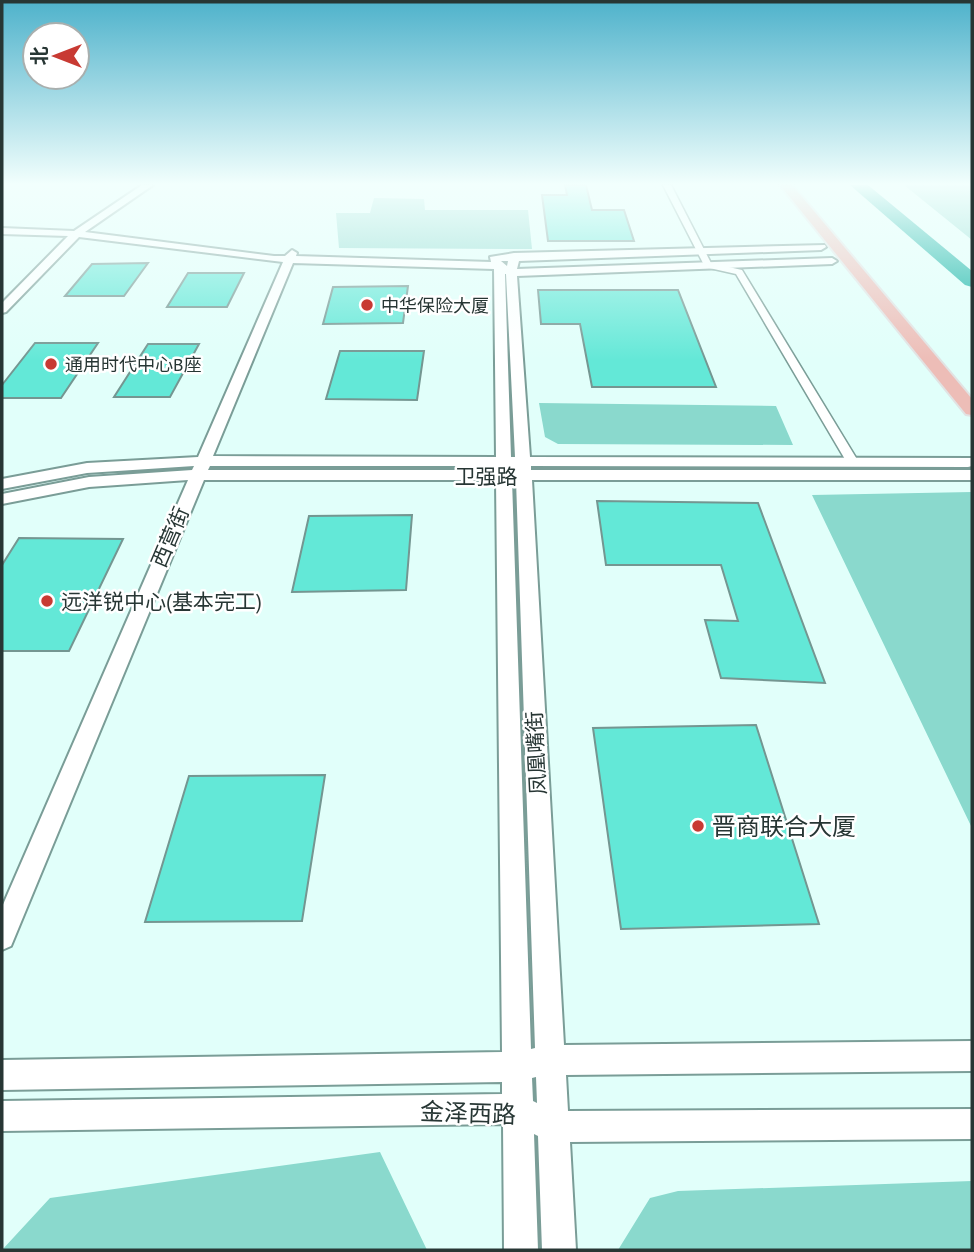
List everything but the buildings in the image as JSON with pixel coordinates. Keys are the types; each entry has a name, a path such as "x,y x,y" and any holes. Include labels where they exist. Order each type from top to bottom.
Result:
{"main road":[{"path":"834,243 972,410"},
{"path":"851,243 955,365"}],"street":[{"path":"2,293 58,243"},
{"path":"2,309 61,243"},
{"path":"185,243 290,256 505,264 708,265 832,261"},
{"path":"695,243 708,265 739,272 852,461"},
{"path":"505,264 699,251 821,247"},
{"name":"西营街","path":"2,937 290,256"},
{"name":"凤凰嘴街","path":"505,264 514,468 559,1250"},
{"name":"卫强路","path":"514,468 852,461 972,462"},
{"name":"卫强路","path":"2,484 87,468 514,468 972,475"},
{"name":"卫强路","path":"2,499 89,482 200,468"},
{"name":"凤凰嘴街","path":"514,468 516,1067 521,1250"},
{"name":"金泽西路","path":"2,1075 516,1067 550,1060 972,1056"},
{"name":"金泽西路","path":"2,1116 517,1110 552,1127 972,1124"}],"green space":[{"path":"339,243 531,243 532,249 339,248"},
{"path":"539,403 776,406 793,445 558,444 545,437"},
{"path":"972,492 972,828 812,495"},
{"path":"380,1152 427,1250 2,1250 50,1198"},
{"path":"972,1181 972,1250 618,1250 650,1198 678,1191"}],"waterway":[{"path":"927,243 972,281"}],"place":[{"name":"中华保险大厦","path":"367,305"},
{"name":"通用时代中心B座","path":"51,364"},
{"name":"远洋锐中心(基本完工)","path":"47,601"},
{"name":"晋商联合大厦","path":"698,826"}]}
